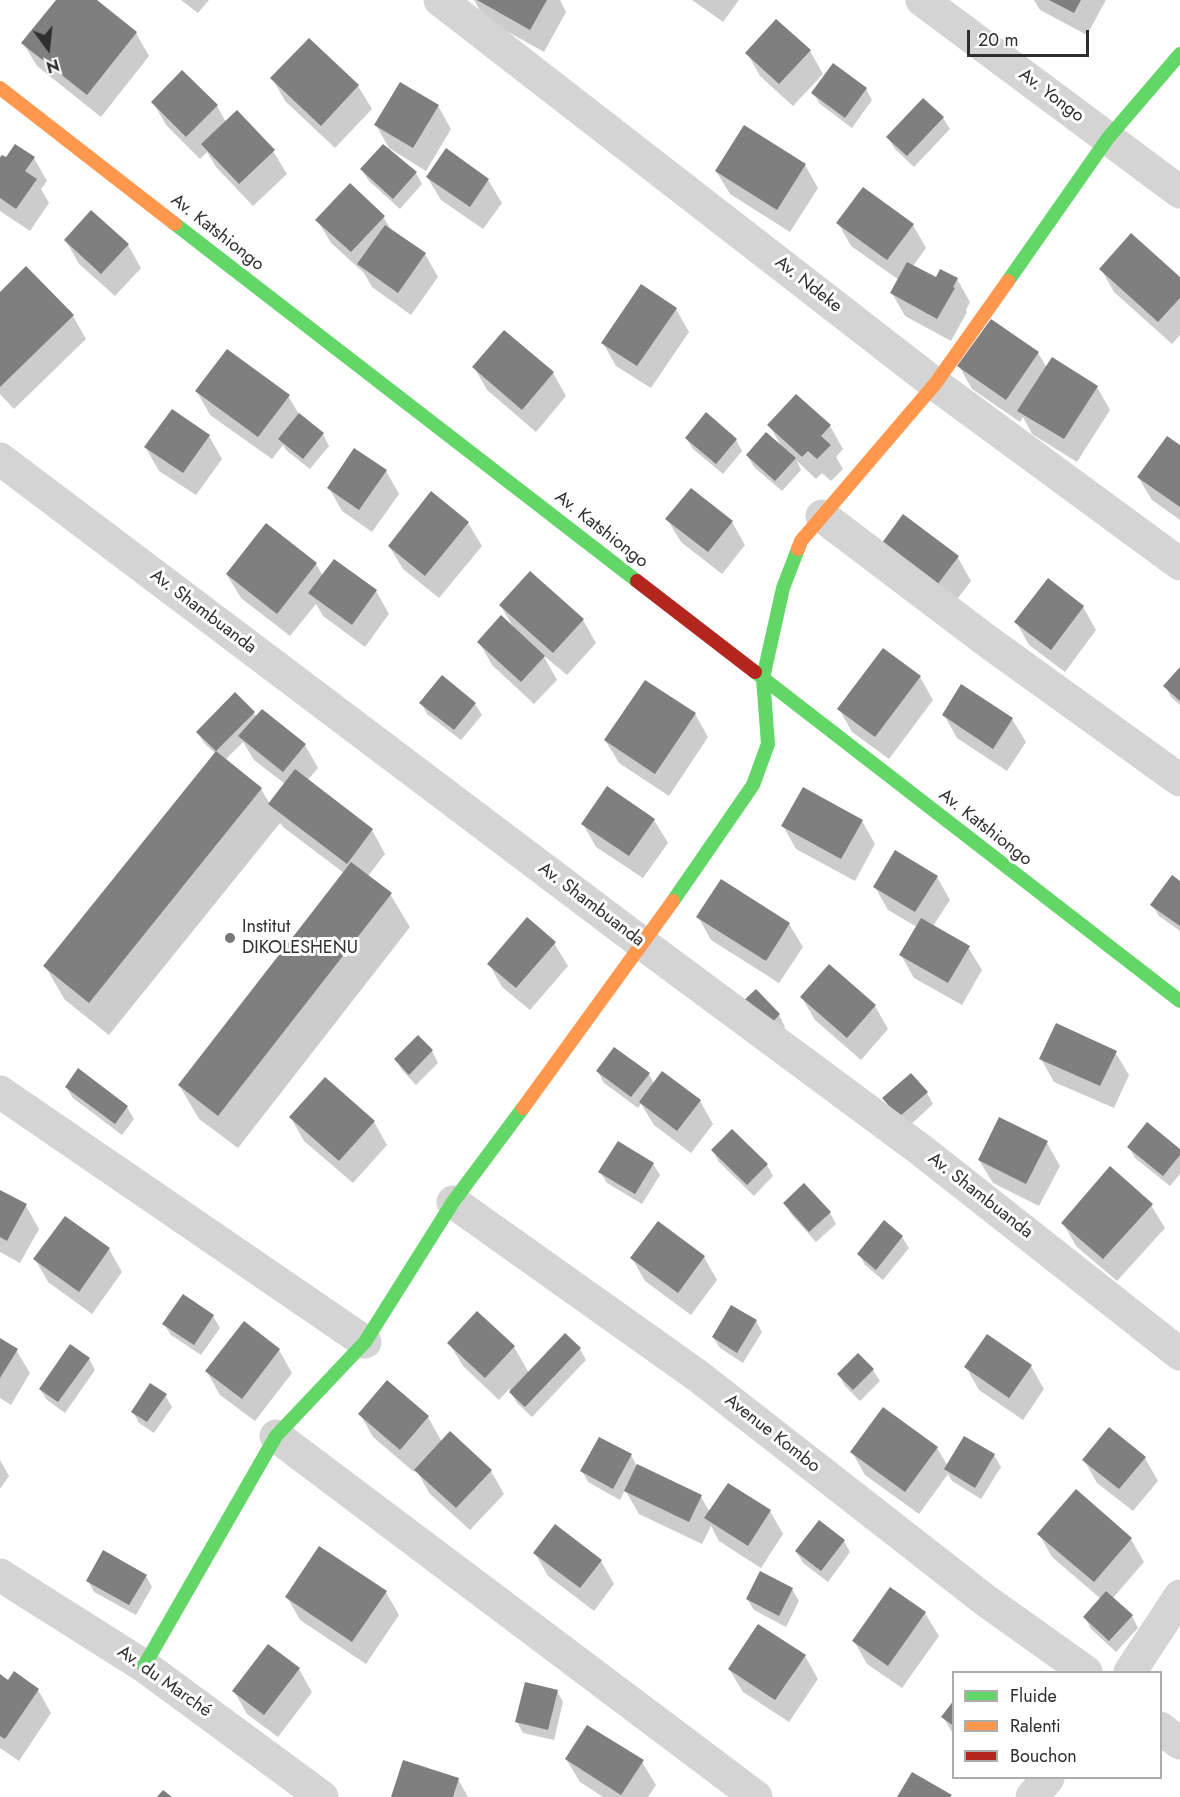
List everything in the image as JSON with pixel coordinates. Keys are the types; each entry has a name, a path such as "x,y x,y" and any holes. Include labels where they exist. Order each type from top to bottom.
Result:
{"street":[{"name":"Av. Ndeke","path":"440,0 935,384 1180,564"},
{"name":"Av. Yongo","path":"921,0 1180,192"},
{"path":"144,1666 276,1436 364,1342 453,1202 643,944 753,785 768,744 763,678 783,588 801,541 935,384 1108,138 1180,54"},
{"name":"Av. Katshiongo","path":"0,88 1180,1001"},
{"name":"Av. Shambuanda","path":"0,459 643,944 921,1150 1180,1354"},
{"path":"822,516 987,641 1180,780"},
{"path":"0,1092 364,1342"},
{"name":"Avenue Kombo","path":"453,1202 698,1376 985,1600 1085,1671"},
{"path":"276,1436 756,1797"},
{"name":"Av. du Marché","path":"0,1575 144,1666 322,1797"},
{"path":"1131,1671 1180,1596"},
{"path":"1162,1729 1180,1743"},
{"path":"1032,1797 1047,1779"}],"building":[{"path":"56,0 97,0 137,32 87,95 21,43"},
{"path":"477,0 547,0 530,30"},
{"path":"1049,0 1081,0 1074,13"},
{"path":"776,19 811,50 779,84 745,53"},
{"path":"309,38 359,85 321,126 270,78"},
{"path":"833,63 867,88 845,118 811,93"},
{"path":"182,70 218,105 186,137 151,102"},
{"path":"400,82 439,105 413,148 374,125"},
{"path":"923,98 944,117 907,156 886,137"},
{"path":"237,110 275,150 239,184 201,144"},
{"path":"744,125 806,164 777,210 715,171"},
{"path":"15,144 35,157 25,171 37,179 16,209 0,198 0,158 2,155 6,157"},
{"path":"383,144 417,172 393,199 360,169"},
{"path":"446,148 489,179 470,207 426,177"},
{"path":"350,183 385,216 351,252 315,220"},
{"path":"863,187 914,224 887,260 836,223"},
{"path":"91,210 129,244 101,274 64,240"},
{"path":"385,225 426,253 398,293 357,264"},
{"path":"1131,233 1180,277 1180,298 1158,322 1099,269"},
{"path":"907,262 936,277 940,269 958,278 953,287 955,288 937,319 890,293"},
{"path":"26,266 74,315 0,387 0,292"},
{"path":"641,284 677,308 637,366 601,343"},
{"path":"991,319 1039,352 1006,400 957,366"},
{"path":"504,330 554,372 522,410 472,367"},
{"path":"227,349 290,395 258,437 195,391"},
{"path":"1052,357 1098,386 1064,439 1017,411"},
{"path":"796,394 831,425 821,436 831,445 817,459 808,451 802,457 767,425"},
{"path":"172,409 210,435 183,473 144,447"},
{"path":"706,412 737,439 716,464 685,438"},
{"path":"299,413 324,433 303,459 278,439"},
{"path":"766,432 796,458 775,481 746,455"},
{"path":"1167,436 1180,445 1180,507 1137,477"},
{"path":"354,448 387,470 359,510 327,488"},
{"path":"691,488 733,521 708,552 665,519"},
{"path":"431,491 469,522 425,576 388,546"},
{"path":"903,514 959,556 934,589 879,547"},
{"path":"266,523 317,563 277,614 226,574"},
{"path":"334,559 377,590 352,625 308,593"},
{"path":"530,571 584,619 553,653 499,605"},
{"path":"1048,578 1084,606 1051,650 1014,622"},
{"path":"501,615 545,656 521,682 477,642"},
{"path":"883,648 921,676 875,737 837,709"},
{"path":"1180,667 1180,701 1163,686"},
{"path":"442,675 476,703 454,730 419,703"},
{"path":"645,680 696,713 655,774 604,740"},
{"path":"961,684 1013,718 993,749 942,715"},
{"path":"235,692 255,712 216,751 196,732"},
{"path":"262,709 306,744 283,772 238,736"},
{"path":"216,751 262,788 89,1003 43,966"},
{"path":"295,769 373,829 347,864 268,804"},
{"path":"607,786 655,819 629,856 581,824"},
{"path":"803,787 863,820 841,859 781,826"},
{"path":"895,850 938,876 915,912 873,887"},
{"path":"351,862 392,893 218,1116 178,1085"},
{"path":"1172,875 1180,881 1180,926 1150,905"},
{"path":"721,879 790,923 766,961 696,917"},
{"path":"527,917 556,942 516,988 487,964"},
{"path":"921,918 970,946 948,983 899,955"},
{"path":"829,964 876,1005 847,1038 800,997"},
{"path":"756,989 780,1014 766,1029 741,1003"},
{"path":"1056,1023 1117,1051 1100,1086 1039,1059"},
{"path":"418,1035 433,1050 409,1075 394,1059"},
{"path":"614,1047 650,1073 631,1097 596,1071"},
{"path":"78,1068 128,1106 115,1124 65,1087"},
{"path":"662,1071 701,1100 677,1131 639,1102"},
{"path":"911,1073 928,1092 899,1117 882,1098"},
{"path":"325,1077 375,1121 339,1161 289,1117"},
{"path":"999,1117 1048,1141 1026,1184 978,1160"},
{"path":"1147,1122 1180,1149 1180,1155 1163,1176 1127,1147"},
{"path":"732,1129 768,1164 747,1185 711,1150"},
{"path":"618,1141 654,1163 635,1194 598,1172"},
{"path":"1110,1166 1153,1204 1103,1259 1061,1223"},
{"path":"804,1183 831,1212 809,1232 783,1203"},
{"path":"0,1190 27,1204 7,1241 0,1237"},
{"path":"65,1216 110,1248 79,1292 33,1259"},
{"path":"884,1220 903,1236 876,1270 857,1254"},
{"path":"658,1221 705,1256 678,1293 630,1258"},
{"path":"183,1294 214,1315 194,1345 162,1324"},
{"path":"731,1305 757,1320 737,1353 712,1337"},
{"path":"477,1311 515,1346 485,1378 447,1343"},
{"path":"244,1321 280,1349 242,1399 205,1371"},
{"path":"565,1333 581,1348 525,1407 509,1392"},
{"path":"987,1334 1032,1365 1009,1398 964,1367"},
{"path":"0,1338 18,1349 0,1378"},
{"path":"70,1344 90,1358 58,1402 39,1389"},
{"path":"858,1353 874,1369 853,1390 837,1374"},
{"path":"387,1380 429,1416 400,1450 358,1414"},
{"path":"150,1383 167,1394 147,1422 131,1412"},
{"path":"883,1407 938,1447 905,1492 850,1452"},
{"path":"1109,1427 1146,1457 1119,1489 1082,1460"},
{"path":"450,1431 492,1470 456,1508 414,1470"},
{"path":"964,1436 995,1454 975,1488 944,1469"},
{"path":"599,1437 632,1454 613,1489 580,1471"},
{"path":"637,1464 702,1495 689,1522 624,1491"},
{"path":"728,1483 771,1510 748,1546 704,1518"},
{"path":"1076,1489 1132,1538 1094,1582 1037,1534"},
{"path":"819,1520 845,1540 821,1571 795,1551"},
{"path":"555,1524 602,1560 580,1588 533,1553"},
{"path":"319,1546 387,1591 352,1642 285,1597"},
{"path":"103,1550 147,1575 129,1605 86,1581"},
{"path":"760,1571 793,1588 779,1616 746,1599"},
{"path":"890,1587 926,1612 888,1666 852,1641"},
{"path":"1106,1591 1133,1615 1109,1641 1083,1617"},
{"path":"758,1624 806,1655 775,1700 728,1669"},
{"path":"268,1644 300,1668 264,1715 232,1691"},
{"path":"14,1671 39,1689 5,1739 0,1736 0,1674 8,1680"},
{"path":"525,1682 558,1690 548,1730 515,1722"},
{"path":"952,1703 952,1725 941,1717"},
{"path":"587,1725 644,1760 621,1795 565,1759"},
{"path":"403,1760 459,1778 453,1797 391,1797"},
{"path":"912,1772 952,1795 950,1797 897,1797"},
{"path":"163,1790 172,1797 157,1797"}],"traffic: fast":[{"path":"1008,281 1108,138 1180,54"},
{"path":"175,224 637,581"},
{"path":"673,901 753,785 768,744 763,678 783,588 798,549"},
{"path":"755,672 1180,1001"},
{"path":"144,1666 276,1436 365,1342 453,1202 523,1108"}],"traffic: slow":[{"path":"0,88 175,224"},
{"path":"798,549 801,541 935,384 1008,281"},
{"path":"523,1108 673,901"}],"traffic: jam":[{"path":"637,581 755,672"}],"place":[{"name":"Institut DIKOLESHENU","path":"230,938"}]}
